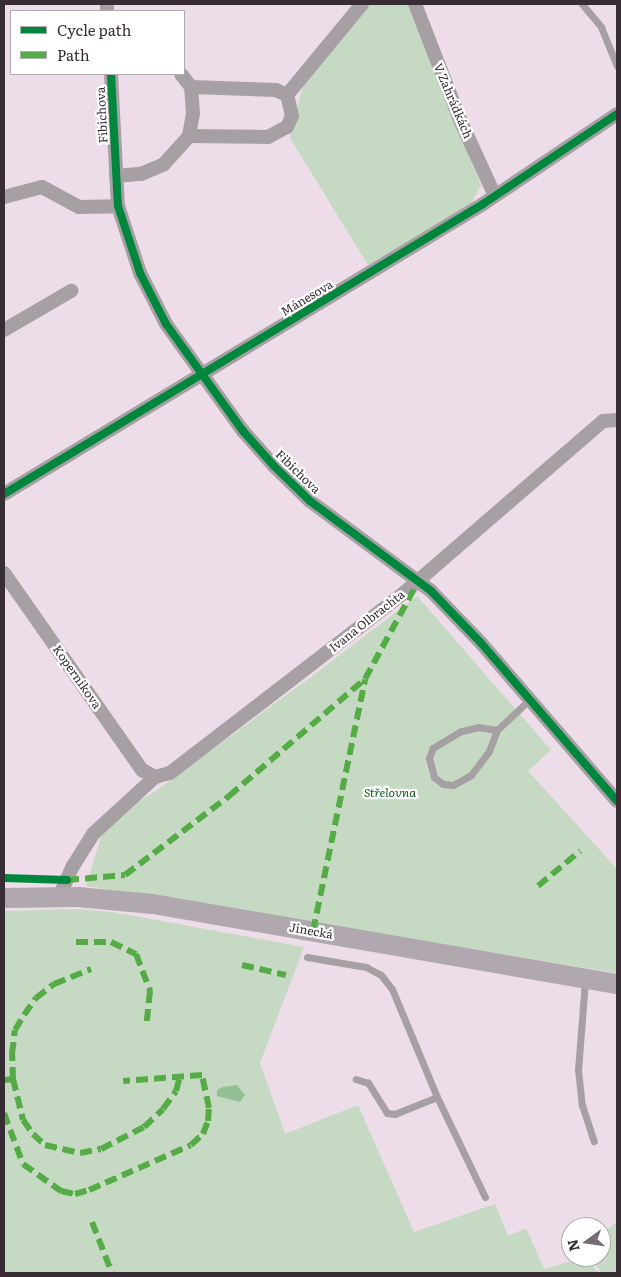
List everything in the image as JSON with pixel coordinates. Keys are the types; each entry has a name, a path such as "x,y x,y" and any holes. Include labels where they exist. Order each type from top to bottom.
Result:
{"street":[{"path":"287,95 362,4"},
{"name":"V Zahrádkách","path":"415,4 461,122 495,196"},
{"name":"Fibichova","path":"111,75 118,206 127,239 152,299 166,324 243,431 310,501 419,580 530,698 617,801"},
{"path":"116,176 141,174 164,164 189,136 193,114 191,87 182,75"},
{"path":"191,87 276,90 287,95"},
{"path":"189,136 279,134 287,128 292,116 287,95"},
{"name":"Mánesova","path":"4,494 495,196 617,114"},
{"path":"4,198 42,187 79,207 118,206"},
{"path":"4,330 71,291"},
{"name":"Ivana Olbrachta","path":"59,897 73,866 94,833 155,777 170,773 419,580 603,422 617,420"},
{"name":"Koperníkova","path":"4,573 142,770 155,777"},
{"name":"Jinecká","path":"4,898 59,897 153,904 617,984"}],"lane":[{"path":"582,4 601,27 617,66"},
{"path":"497,730 478,727 461,730 433,748 429,758 434,777 453,785 463,782 490,751 497,730 530,698"},
{"path":"307,957 366,967 381,975 392,989 438,1097 485,1197"},
{"path":"585,978 578,1069 582,1104 594,1141"},
{"path":"356,1079 368,1083 387,1113 395,1114 438,1097"}],"green space":[{"path":"368,4 407,4 481,185 471,204 368,265 290,138 303,84"},
{"name":"Střelovna","path":"417,596 551,750 528,771 617,869 617,973 86,886 102,834 135,803 153,793 311,677"},
{"path":"76,909 112,912 304,947 260,1063 285,1134 358,1105 414,1232 495,1204 508,1236 526,1228 544,1269 561,1264 561,1267 594,1267 598,1273 4,1273 4,911"},
{"path":"617,1222 617,1273 602,1273 598,1267 611,1267 611,1226"}],"shaded area":[{"path":"237,1085 245,1095 240,1102 217,1096 217,1090"}],"marked path":[{"path":"67,880 125,875 229,796 365,679 419,580"},
{"path":"313,931 365,679"},
{"path":"538,886 580,851"},
{"path":"76,942 111,942 136,954 150,991 147,1022"},
{"path":"242,965 286,975"},
{"path":"13,1079 12,1054 15,1030 36,998 54,984 91,969"},
{"path":"4,1113 23,1164 61,1191 75,1194 89,1190 191,1145 203,1134 208,1121 209,1108 202,1075 123,1081"},
{"path":"4,1080 13,1079 23,1120 33,1134 45,1145 80,1153 101,1149 144,1127 163,1109 176,1091 180,1076"},
{"path":"92,1222 112,1273"}],"cycle path":[{"path":"111,75 118,206 140,273 166,324 243,431 274,466 310,501 431,591 481,643 617,801"},
{"path":"4,494 483,204 617,114"},
{"path":"4,878 67,880"}]}
